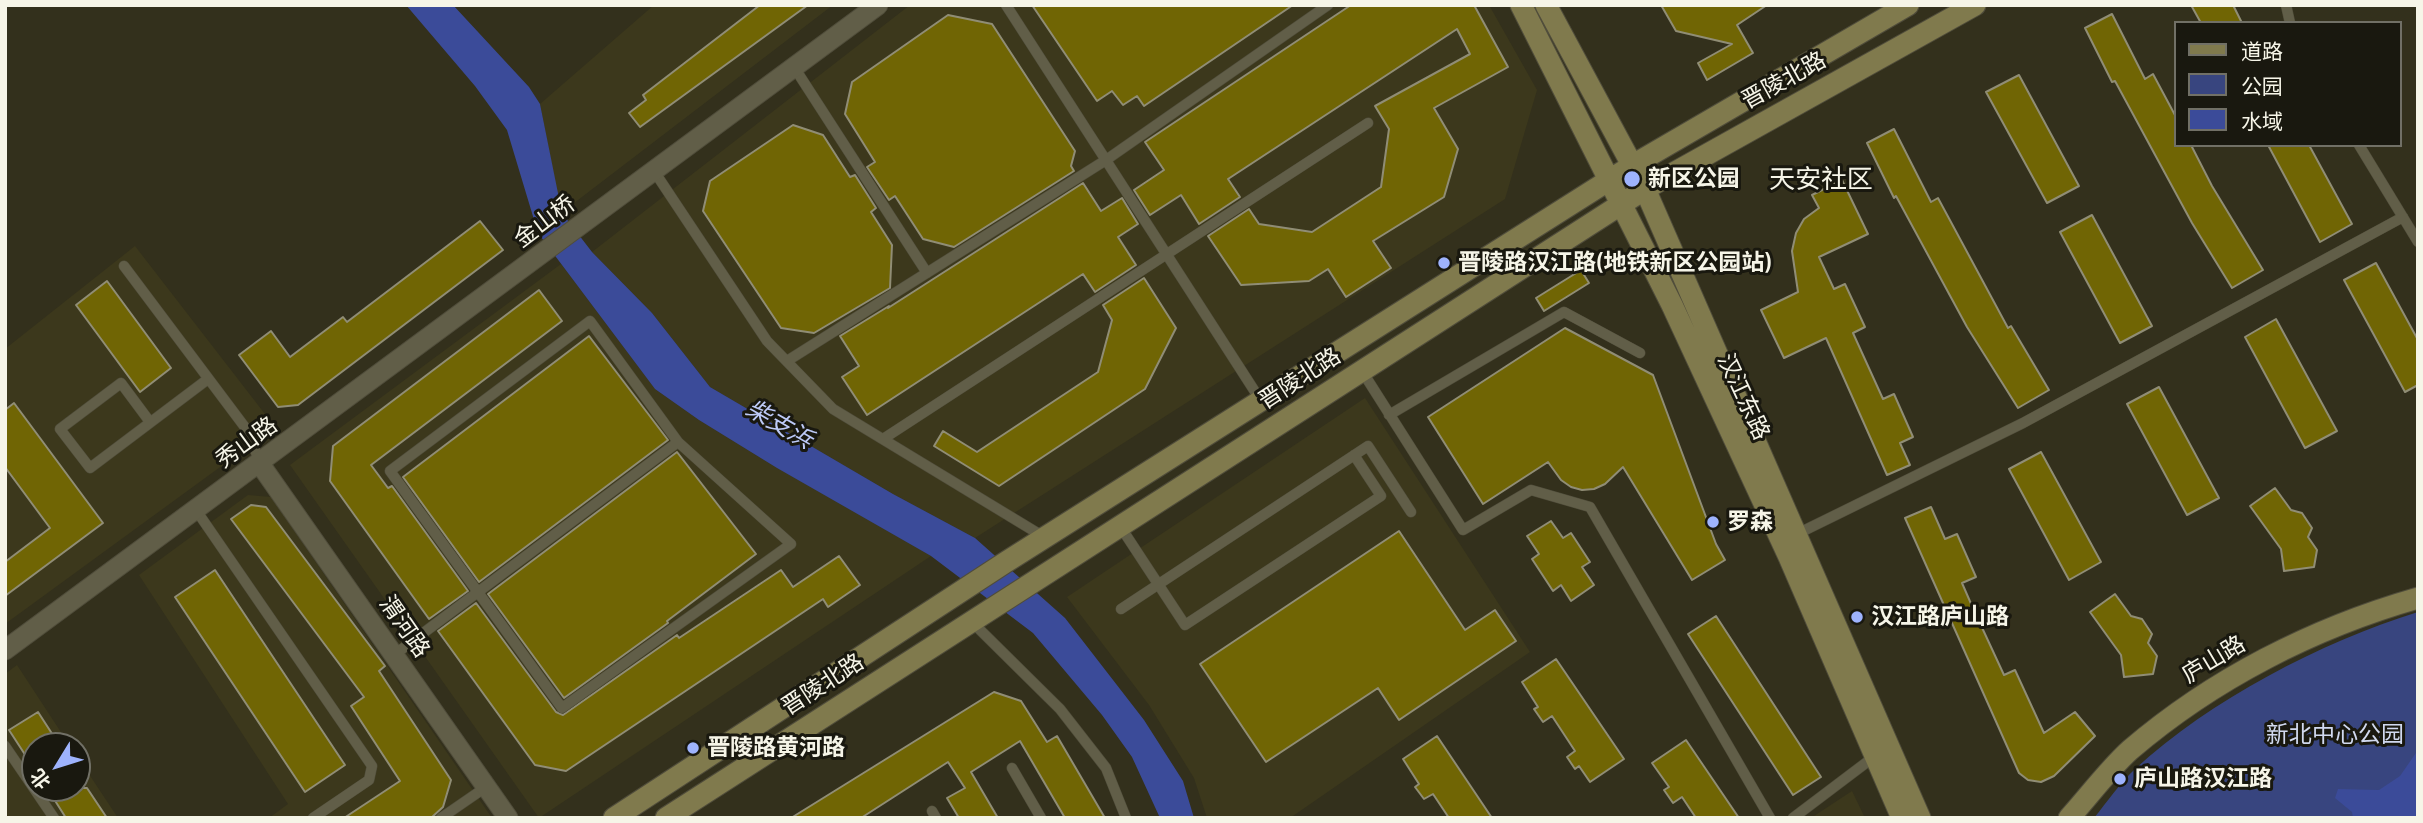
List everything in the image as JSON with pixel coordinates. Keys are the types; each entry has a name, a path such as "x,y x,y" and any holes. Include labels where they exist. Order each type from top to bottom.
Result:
{"main road":[{"name":"汉江东路","path":"1521,5 1672,305 1783,544 1902,818"},
{"name":"汉江东路","path":"1546,5 1645,189 1920,818"},
{"name":"晋陵北路","path":"614,818 1006,562 1609,180 1908,5"},
{"name":"晋陵北路","path":"666,818 1645,189 1975,5"},
{"name":"庐山路","path":"2069,818 2129,751 2207,691 2302,640 2382,608 2418,598"}],"street":[{"name":"金山桥","path":"517,273 878,5"},
{"name":"秀山路","path":"5,650 517,273"},
{"name":"渭河路","path":"260,464 508,818"}],"lane":[{"path":"1006,5 1261,401"},
{"path":"787,361 1106,160 1328,5"},
{"path":"794,67 927,273"},
{"path":"883,439 1368,123"},
{"path":"2360,147 2418,242"},
{"path":"654,171 767,341 833,409 1044,538"},
{"path":"1797,534 2023,423 2403,218"},
{"path":"124,266 247,430 260,464"},
{"path":"1390,415 1564,312 1640,353"},
{"path":"590,321 678,442 791,544 562,708 478,592 390,471 590,321"},
{"path":"1361,371 1463,530 1531,490 1590,507 1770,818"},
{"path":"150,422 121,383 60,429 90,468 208,379"},
{"path":"394,655 678,442"},
{"path":"1121,609 1368,446 1411,512"},
{"path":"1120,526 1185,625 1381,496 1354,455"},
{"path":"196,510 372,766 369,780 313,818"},
{"path":"971,621 1060,709 1106,768 1126,818"},
{"path":"5,746 54,818"},
{"path":"1793,818 1875,756"},
{"path":"1012,768 1041,818"},
{"path":"441,818 486,788"}],"shaded area":[{"path":"654,5 833,5 561,213 540,104"},
{"path":"910,5 1489,5 1537,90 1505,199 975,538 893,494 710,387 652,313 592,252"},
{"path":"135,246 275,427 5,624 5,349"},
{"path":"561,264 655,389 699,420 777,468 931,556 539,818 290,465"},
{"path":"1365,398 1530,652 1290,818 1207,818 1194,778 1149,705 1067,597"},
{"path":"248,495 271,497 492,818 269,818 288,804 139,575"},
{"path":"17,665 61,732 21,732 21,802 91,802 91,777 118,818 5,818 5,674"},
{"path":"1852,791 1865,818 1811,818"}],"green space":[{"name":"新北中心公园","path":"2418,612 2418,818 2094,818 2135,769 2197,720 2232,697 2343,639"}],"water":[{"path":"406,5 453,5 529,87 540,104 562,213 592,252 652,313 710,387 893,494 975,538 1065,618 1144,720 1183,781 1194,818 1160,818 1132,757 1102,715 1033,633 931,556 777,468 699,420 655,389 538,233 507,130 475,86"},
{"path":"2418,750 2418,818 2353,818 2352,812 2335,798 2338,789 2379,790 2400,776"}],"building":[{"path":"760,5 808,5 640,127 629,113 646,100 643,95"},
{"path":"1032,5 1293,5 1144,106 1137,96 1123,105 1112,91 1097,101"},
{"path":"1351,5 1474,5 1508,67 1434,108 1458,149 1444,197 1373,241 1391,268 1346,297 1328,269 1309,281 1241,285 1208,236 1249,209 1259,224 1312,232 1381,187 1389,129 1375,106 1470,54 1457,29 1228,179 1240,197 1199,224 1181,195 1150,215 1134,190 1164,170 1145,142"},
{"path":"1661,5 1767,5 1737,25 1753,53 1707,80 1698,63 1732,44 1676,31"},
{"path":"2191,5 2233,5 2241,21 2200,21"},
{"path":"2112,14 2145,79 2153,74 2174,113 2174,147 2192,147 2212,186 2263,270 2232,288 2192,223 2115,81 2112,82 2085,28"},
{"path":"948,15 992,24 1075,151 1071,166 1074,171 954,247 923,239 895,196 889,200 867,167 875,162 845,114 852,82"},
{"path":"2019,75 2079,186 2047,203 1986,92"},
{"path":"793,125 823,135 850,177 855,175 876,208 871,212 892,245 890,288 814,333 781,328 703,211 710,181"},
{"path":"1894,129 1931,202 1938,198 2008,328 2011,326 2049,390 2018,408 1967,327 1896,196 1894,198 1867,143"},
{"path":"2269,147 2310,147 2352,224 2320,242"},
{"path":"1842,180 1868,234 1819,257 1834,289 1845,284 1865,327 1853,333 1883,399 1894,394 1913,437 1900,443 1910,465 1887,475 1826,338 1784,358 1761,310 1798,292 1792,251 1796,233 1804,219 1819,208 1812,195"},
{"path":"1083,183 1101,211 1122,198 1138,224 1118,237 1136,265 1095,292 1083,274 867,415 842,377 859,366 840,336"},
{"path":"2092,215 2152,326 2120,343 2060,232"},
{"path":"480,221 503,250 298,405 278,407 239,355 271,331 290,357 343,317 347,322"},
{"path":"2376,263 2418,340 2418,385 2405,392 2344,280"},
{"path":"1581,270 1589,283 1544,311 1536,298"},
{"path":"1144,278 1176,328 1145,389 999,486 934,446 943,431 977,452 1098,372 1112,320 1103,305"},
{"path":"107,281 171,368 140,392 76,305"},
{"path":"539,290 562,321 371,465 388,488 392,486 468,591 429,619 330,481 333,446"},
{"path":"2276,319 2337,431 2305,448 2245,337"},
{"path":"1565,328 1653,375 1716,544 1725,560 1692,580 1623,467 1605,484 1582,490 1561,480 1548,462 1483,504 1428,417"},
{"path":"589,336 668,440 479,582 403,477"},
{"path":"2159,387 2219,498 2187,515 2127,404"},
{"path":"14,403 103,523 5,596 5,562 50,528 5,467 5,410"},
{"path":"677,452 756,554 667,621 668,623 564,698 488,594"},
{"path":"2041,452 2101,562 2069,580 2009,469"},
{"path":"2275,488 2291,510 2302,513 2312,528 2308,537 2317,550 2314,567 2284,571 2281,549 2250,506"},
{"path":"251,505 266,507 385,666 379,671 451,780 443,807 431,818 344,818 400,781 351,706 364,697 231,519"},
{"path":"1931,507 1945,539 1957,534 1976,577 1962,583 1972,606 2004,675 2015,670 2044,733 2075,712 2095,736 2054,776 2041,782 2028,780 2019,773 1905,518"},
{"path":"1551,521 1563,538 1571,533 1590,562 1582,567 1594,585 1571,601 1561,585 1553,591 1532,559 1539,554 1527,536"},
{"path":"1399,531 1465,630 1495,610 1516,641 1399,720 1378,688 1266,762 1200,664"},
{"path":"839,556 860,585 828,607 823,599 566,771 535,765 438,631 476,603 556,712 563,715 677,635 679,638 781,570 793,587"},
{"path":"215,570 345,765 305,792 175,597"},
{"path":"2115,594 2131,616 2142,619 2152,634 2148,643 2157,656 2153,674 2124,677 2121,655 2090,612"},
{"path":"1716,616 1821,777 1793,795 1688,634"},
{"path":"1556,659 1624,759 1590,782 1579,766 1575,769 1567,757 1575,751 1552,716 1543,722 1534,709 1538,707 1522,682"},
{"path":"994,692 1021,701 1047,742 1057,736 1105,818 1065,818 1020,741 971,772 998,818 959,818 947,798 965,788 948,762 861,818 791,818"},
{"path":"38,712 51,732 21,732 21,748 9,730"},
{"path":"1437,736 1492,818 1449,818 1433,794 1424,799 1415,787 1419,784 1403,759"},
{"path":"1686,740 1739,818 1696,818 1682,797 1673,803 1664,790 1669,787 1652,763"},
{"path":"91,794 107,818 66,818 56,802 91,802"}],"place":[{"name":"新区公园","path":"1632,179"},
{"name":"晋陵路汉江路(地铁新区公园站)","path":"1444,263"},
{"name":"罗森","path":"1713,522"},
{"name":"汉江路庐山路","path":"1857,617"},
{"name":"晋陵路黄河路","path":"693,748"},
{"name":"庐山路汉江路","path":"2120,779"}],"district":[{"name":"天安社区","path":"1821,180"}],"water label":[{"name":"柴支浜","path":"779,425"}]}
